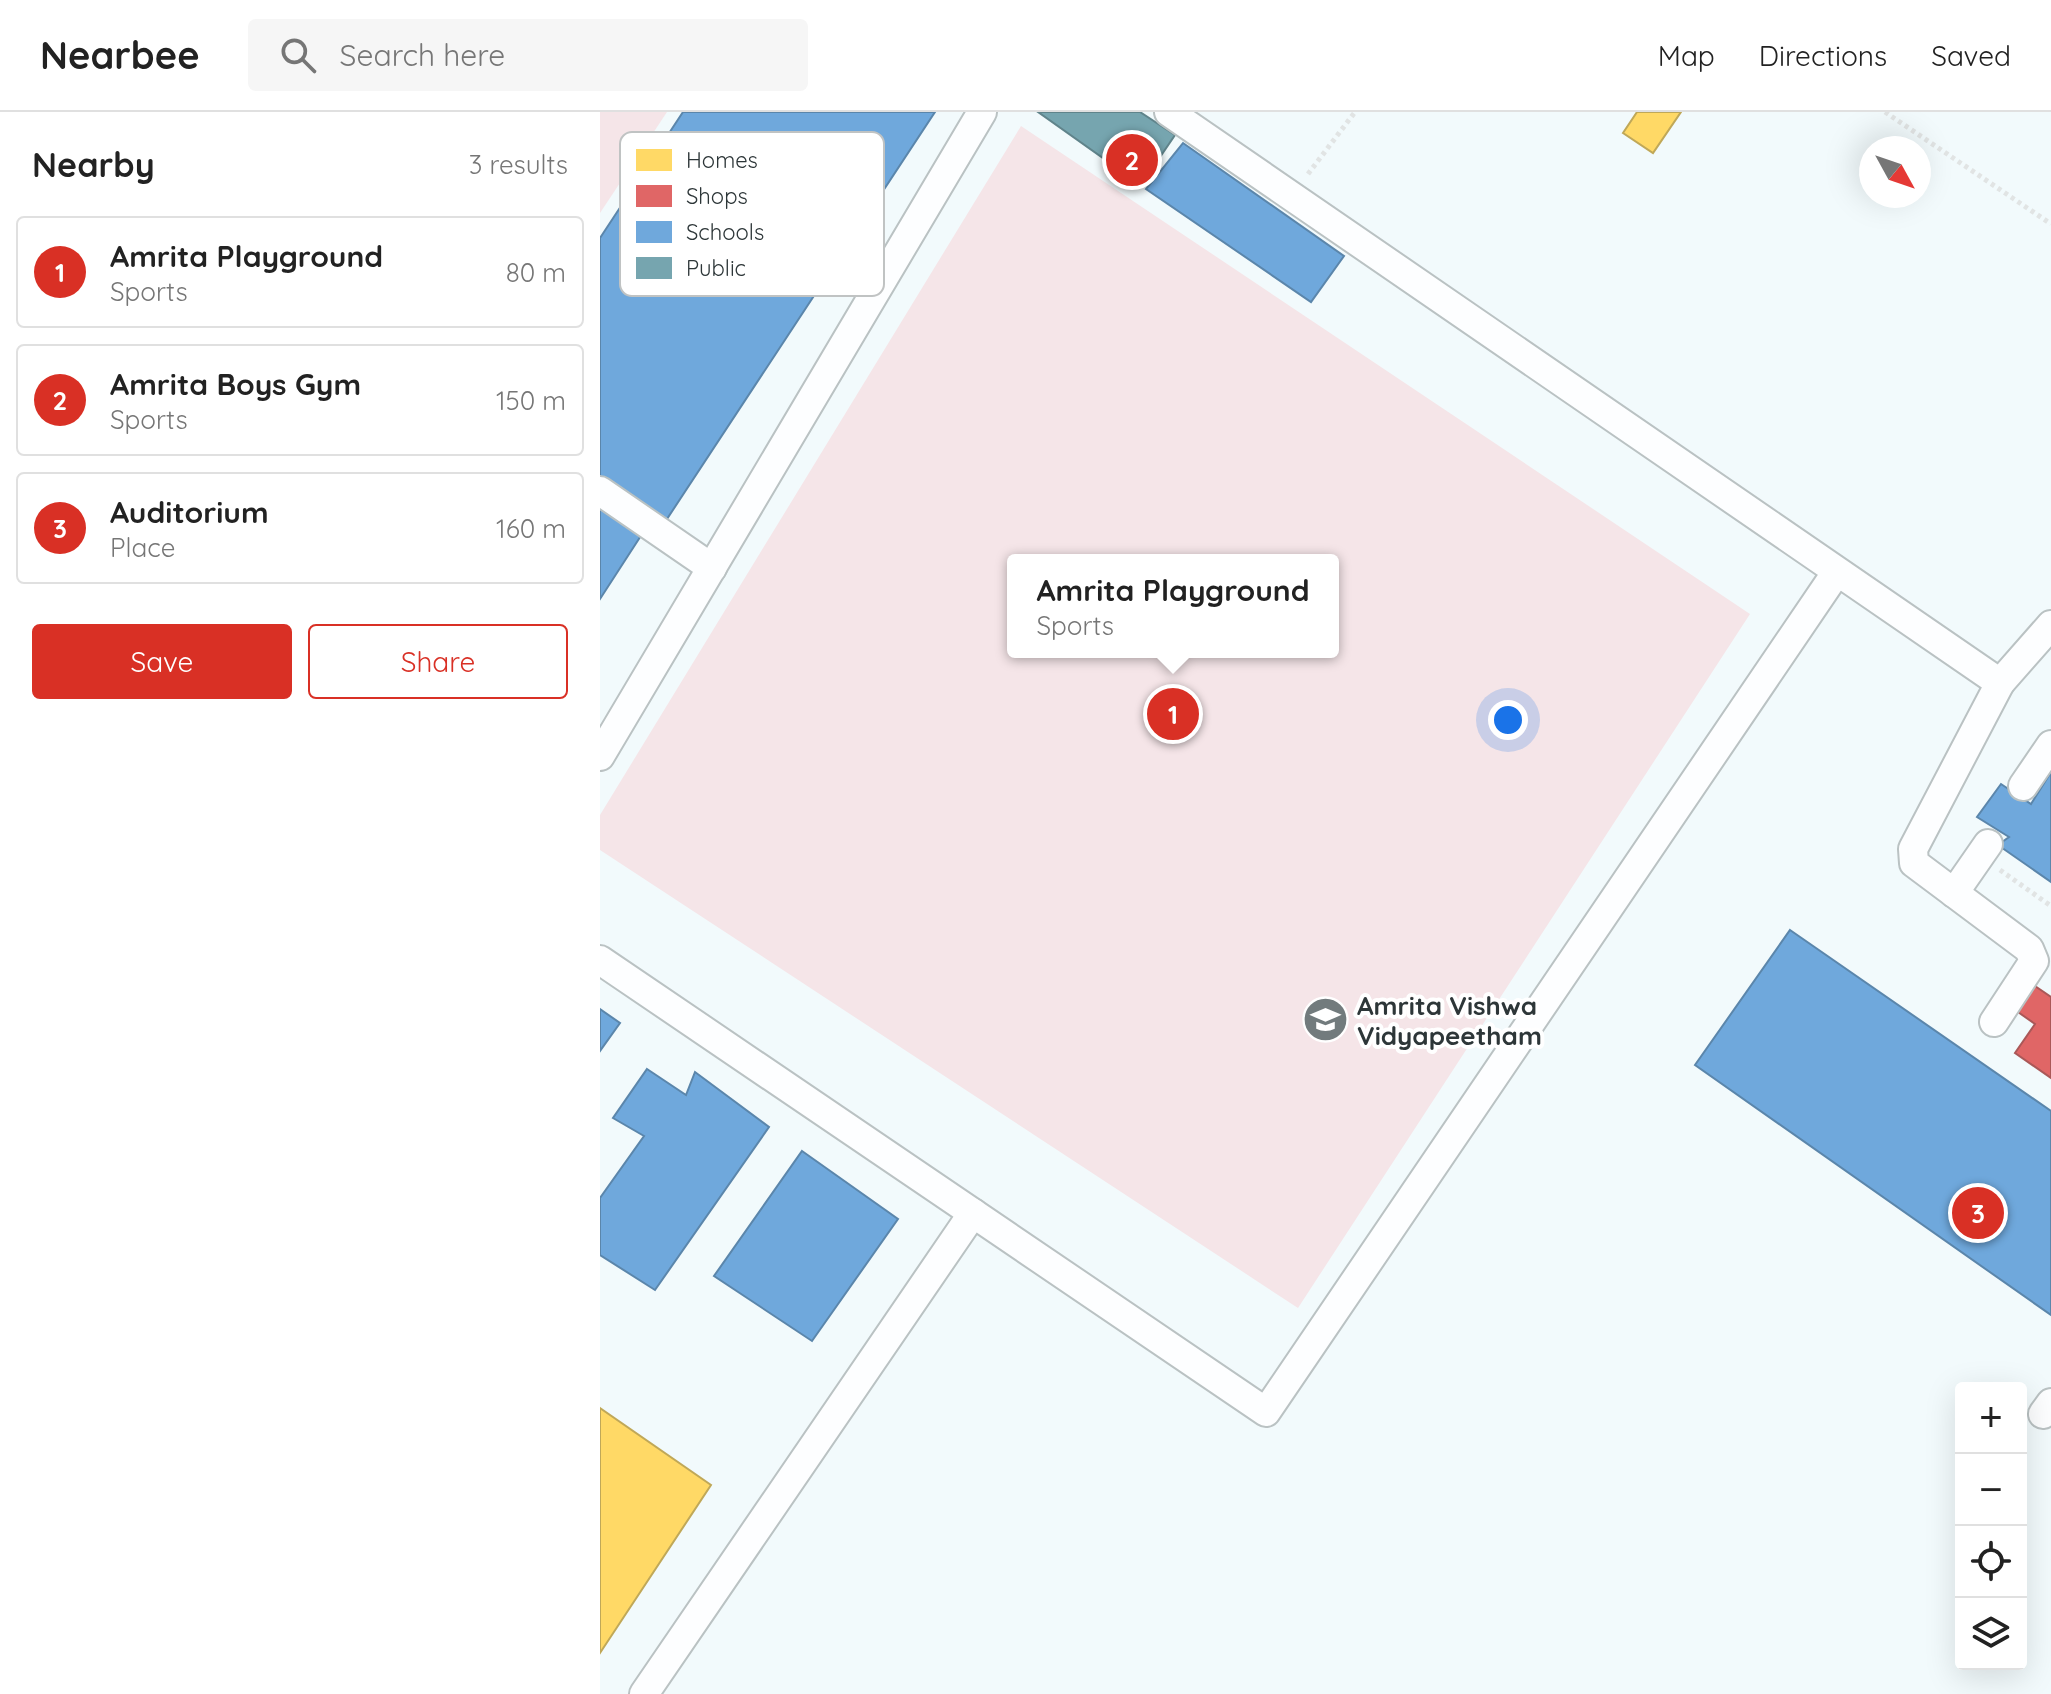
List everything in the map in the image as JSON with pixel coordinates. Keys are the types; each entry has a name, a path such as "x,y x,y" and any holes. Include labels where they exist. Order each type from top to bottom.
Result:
{"street":[{"path":"884,278 982,112"},
{"path":"1169,112 2000,683"},
{"path":"602,749 873,296"},
{"path":"600,491 712,568"},
{"path":"600,960 1266,1412 1836,573"},
{"path":"1994,1022 2034,961 2029,949 1914,863 1913,849 2000,683 2051,625"},
{"path":"2023,786 2051,745"},
{"path":"1954,893 1984,850"},
{"path":"644,1694 973,1213"}],"path":[{"path":"1308,174 1355,112"},
{"path":"1885,112 2051,224"},
{"path":"1984,850 2051,906"}],"shaded area":[{"path":"600,112 667,112 654,132 620,132 620,183 600,213"},
{"path":"1021,126 1750,614 1298,1308 600,850 600,815"}],"building: Homes":[{"path":"1637,112 1681,112 1653,153 1623,133"},
{"path":"600,1408 711,1485 600,1653"}],"building: Shops":[{"path":"2035,986 2051,997 2051,1078 2015,1053 2035,1024 2018,1012"}],"building: Schools":[{"path":"683,112 935,112 884,189 884,132 670,132"},
{"path":"1183,143 1344,256 1311,302 1146,189"},
{"path":"620,208 620,296 814,296 665,522 600,477 600,238"},
{"path":"600,500 644,531 600,599"},
{"path":"2051,772 2051,882 1998,845 2009,837 1977,817 2001,784 2031,804"},
{"path":"1790,930 2051,1111 2051,1315 1695,1065"},
{"path":"600,1009 620,1023 600,1051"},
{"path":"647,1069 686,1095 695,1072 769,1127 655,1290 600,1255 600,1198 644,1136 613,1118"},
{"path":"802,1151 898,1219 812,1341 714,1276"}],"building: Public":[{"path":"1038,112 1140,112 1175,135 1141,185"}],"place":[{"name":"Amrita Boys Gym","path":"1132,160"},
{"name":"Amrita Playground","path":"1173,714"},
{"name":"Amrita Vishwa Vidyapeetham","path":"1326,1020"},
{"name":"Auditorium","path":"1978,1213"}]}
